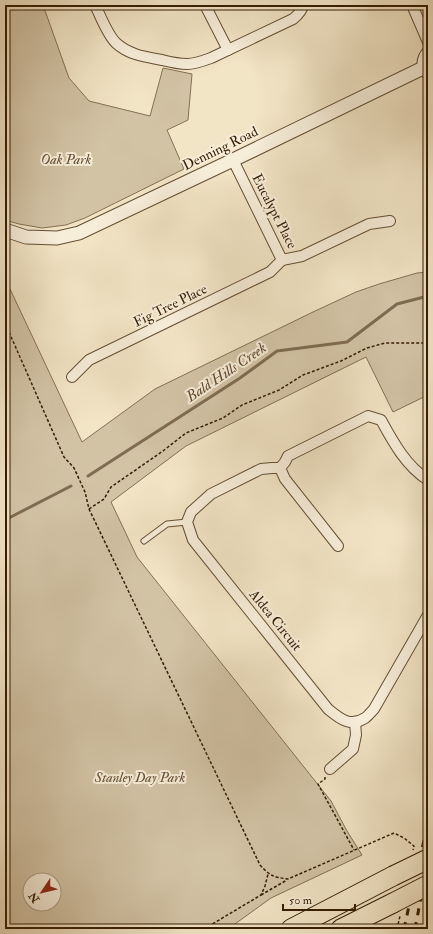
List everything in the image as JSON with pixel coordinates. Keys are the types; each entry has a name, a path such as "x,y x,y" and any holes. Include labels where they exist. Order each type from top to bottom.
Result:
{"highway":[{"path":"291,929 428,859"},
{"path":"341,929 428,885"}],"street":[{"path":"95,5 110,36 127,51 139,55 188,64 211,58 293,18 299,14 303,8 303,5"},
{"path":"205,5 228,50"},
{"path":"412,5 428,42"},
{"name":"Denning Road","path":"5,230 26,236 57,238 79,233 426,71 423,59 428,51"},
{"name":"Eucalypt Place","path":"233,160 282,260 302,256 369,224 390,221"},
{"name":"Fig Tree Place","path":"72,377 89,360 270,272 282,260"},
{"path":"280,468 288,456 368,416 381,420 396,446 418,474 428,480"},
{"path":"187,522 191,512 211,494 261,470 280,468"},
{"path":"280,468 285,479 338,546"},
{"name":"Aldea Circuit","path":"187,522 193,540 328,709 339,719 355,722"},
{"path":"330,769 353,750 356,735 355,722 364,718 374,710 428,615"}],"lane":[{"path":"144,541 167,524 187,522"}],"path":[{"path":"5,323 64,457 74,468 85,492 89,509 260,865 268,874 276,878 288,879"},
{"path":"89,509 104,499 111,487 186,433 223,418 242,405 279,390 303,375 341,361 367,348 385,343 428,343"},
{"path":"204,929 288,879 354,850 318,784 324,779 330,769"},
{"path":"261,895 268,874"}],"green space":[{"name":"Oak Park","path":"5,5 43,5 69,78 89,101 150,116 163,68 192,74 188,120 167,130 184,169 85,218 66,225 42,228 5,220"},
{"name":"Stanley Day Park","path":"428,272 428,395 393,412 366,357 186,446 111,502 137,557 331,801 362,855 271,898 228,929 5,929 5,292 10,289 82,442 155,389 313,312 356,292 417,273"}],"waterway":[{"name":"Bald Hills Creek","path":"88,476 240,378 277,351 347,342 397,304 428,296"},
{"name":"Bald Hills Creek","path":"5,520 71,486"}],"railway":[{"path":"404,929 428,824"},
{"path":"415,929 428,860"}]}
